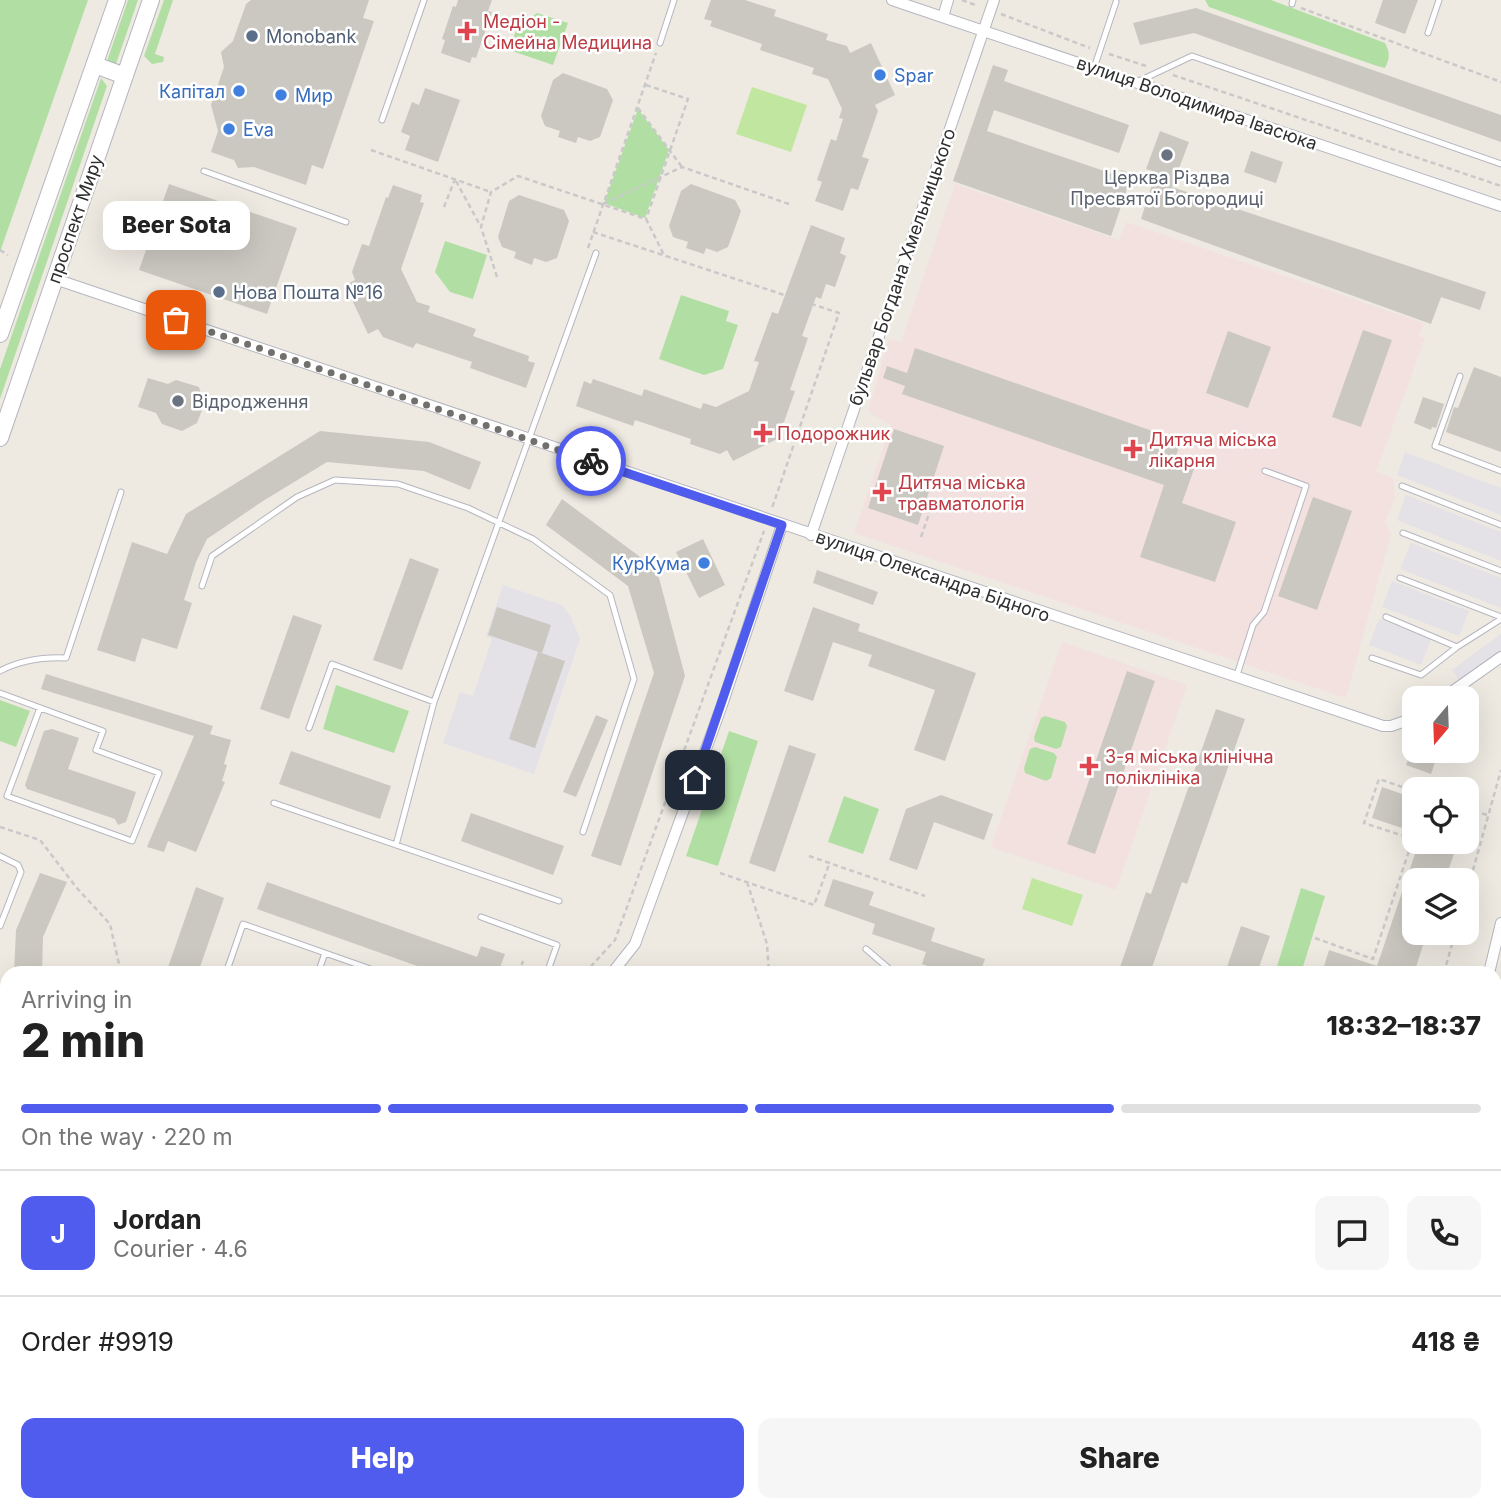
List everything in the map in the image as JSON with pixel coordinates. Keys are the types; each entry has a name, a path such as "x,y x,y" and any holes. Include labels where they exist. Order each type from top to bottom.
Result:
{"main road":[{"name":"проспект Миру","path":"0,334 117,0"},
{"name":"проспект Миру","path":"0,438 151,0"},
{"path":"95,65 125,76"}],"street":[{"name":"вулиця Володимира Івасюка","path":"892,0 1501,206"},
{"path":"943,17 948,0"},
{"name":"бульвар Богдана Хмельницького","path":"811,535 992,5"},
{"name":"вулиця Олександра Бідного","path":"55,279 1236,678 1383,726 1402,722"},
{"path":"618,966 635,944 722,705 782,525"},
{"path":"1460,686 1501,657"},
{"path":"1491,966 1501,923"}],"lane":[{"path":"382,120 424,0"},
{"path":"660,43 674,0"},
{"path":"1428,33 1439,0"},
{"path":"1094,68 1116,2"},
{"path":"1136,83 1192,56 1501,164"},
{"path":"204,171 346,222"},
{"path":"396,845 434,702 596,253"},
{"path":"1460,376 1435,446 1501,471"},
{"path":"1236,678 1253,625 1264,612 1306,486 1265,471"},
{"path":"202,586 212,556 297,497 335,480 398,484 468,508 533,538 610,596 634,679 583,832"},
{"path":"1402,486 1501,525"},
{"path":"0,671 12,664 30,660 65,658 121,492"},
{"path":"1403,533 1501,571"},
{"path":"1400,578 1501,618"},
{"path":"1386,617 1457,647"},
{"path":"1372,658 1421,675 1501,618"},
{"path":"309,729 332,664 434,702"},
{"path":"0,693 103,731 96,750 159,773 132,841 7,796 40,708"},
{"path":"274,803 559,901"},
{"path":"0,856 18,865 21,872 0,926"},
{"path":"481,917 558,946 550,966"},
{"path":"228,966 243,925 362,966"},
{"path":"866,949 885,965"},
{"path":"320,966 325,953"}],"path":[{"path":"961,0 992,5 1100,51 1501,186"},
{"path":"1292,2 1501,82"},
{"path":"587,250 660,43"},
{"path":"646,85 688,99 646,219"},
{"path":"637,107 682,167 792,205"},
{"path":"371,150 491,192"},
{"path":"603,204 682,167"},
{"path":"481,227 491,192 518,176 646,219 665,257"},
{"path":"444,207 454,179"},
{"path":"454,179 481,227 498,276"},
{"path":"591,966 615,940 768,520 839,313 593,232"},
{"path":"0,250 8,255"},
{"path":"921,537 931,508 924,506"},
{"path":"1474,868 1501,770"},
{"path":"1402,787 1379,779 1364,823 1402,835"},
{"path":"1479,812 1487,815"},
{"path":"0,827 40,840 110,925 119,966"},
{"path":"1315,938 1373,959 1408,854"},
{"path":"809,856 925,895"},
{"path":"720,873 814,905 830,863"},
{"path":"747,882 767,944 769,966"},
{"path":"1446,966 1452,945"},
{"path":"521,966 523,961"}],"shaded area":[{"name":"Дитяча міська лікарня","path":"955,184 1119,240 1126,222 1424,323 1419,336 1425,338 1376,472 1393,478 1395,497 1385,522 1391,534 1346,698 854,533 891,425 868,412 889,338 901,342"},
{"path":"1405,452 1501,488 1501,515 1397,475"},
{"path":"1406,495 1501,532 1501,561 1397,520"},
{"path":"1411,543 1501,578 1501,608 1400,569"},
{"path":"1392,581 1469,611 1459,636 1382,607"},
{"path":"503,585 562,605 571,617 580,639 534,774 443,743 460,692 473,696 492,639 486,636"},
{"path":"1379,619 1431,639 1421,665 1369,645"},
{"path":"1501,634 1501,652 1460,682 1452,670"},
{"name":"3-я міська клінічна поліклініка","path":"1062,642 1187,685 1116,890 991,847"}],"green space":[{"path":"0,0 88,0 0,252"},
{"path":"128,0 138,0 116,64 107,61"},
{"path":"164,0 173,0 155,54 164,57 163,62 152,64 144,56"},
{"path":"1205,0 1271,0 1385,43 1389,52 1388,61 1385,68 1377,66 1209,7"},
{"path":"537,13 568,23 553,65 509,50 517,28"},
{"path":"101,78 107,86 0,399 0,369"},
{"path":"752,87 807,105 791,152 736,134"},
{"path":"638,109 669,150 645,218 604,203"},
{"path":"445,241 487,255 473,299 450,292 435,272"},
{"path":"681,295 729,311 726,321 738,325 723,369 704,375 659,359"},
{"path":"336,685 409,711 394,753 323,729"},
{"path":"0,700 30,711 16,747 0,741"},
{"path":"1045,716 1065,722 1067,726 1061,747 1056,749 1035,742 1034,737 1041,718"},
{"path":"729,731 758,741 718,866 686,856"},
{"path":"1035,747 1054,753 1057,757 1051,778 1046,781 1025,773 1030,749"},
{"path":"844,796 879,809 863,854 828,842"},
{"path":"1032,878 1083,895 1072,926 1022,909"},
{"path":"1301,888 1325,896 1303,966 1277,966"}],"building":[{"name":"Мир","path":"251,0 369,0 363,18 374,21 323,169 312,165 306,185 254,167 238,168 234,160 211,152 218,131 211,105 224,67 221,52 233,41 246,4"},
{"path":"458,0 492,0 488,11 492,12 476,58 472,57 470,63 441,53 445,40 442,39 453,6 456,7"},
{"path":"711,0 745,0 776,10 774,16 828,34 826,40 847,46 850,53 871,43 895,95 875,105 878,111 862,157 869,159 858,190 851,188 843,211 815,201 822,182 817,180 831,139 836,141 843,119 839,118 842,109 828,79 812,74 814,68 760,50 762,44 710,26 712,21 704,19"},
{"path":"1383,0 1418,0 1405,34 1375,23"},
{"path":"1196,8 1501,115 1501,142 1194,33 1140,45 1133,23"},
{"path":"993,65 1008,70 1004,81 1129,125 1119,153 994,110 987,131 1119,176 1121,170 1132,174 1111,236 953,181"},
{"path":"563,73 607,89 613,100 600,137 590,141 578,137 576,143 558,137 560,131 545,126 541,116 553,80"},
{"path":"425,88 460,100 438,162 405,150 410,136 401,132 412,102 419,105"},
{"path":"1160,131 1189,142 1172,187 1486,292 1480,310 1441,297 1431,324 1141,219 1156,172 1146,169"},
{"path":"1251,151 1283,162 1276,183 1244,172"},
{"path":"169,184 297,228 267,314 139,270"},
{"path":"691,184 735,200 741,211 728,247 717,252 706,248 704,254 686,248 688,242 673,237 669,226 681,191"},
{"path":"393,185 422,195 420,202 424,203 401,269 417,302 430,306 428,312 476,329 473,336 529,356 528,361 535,363 526,388 470,368 472,362 416,343 413,348 383,337 378,329 368,334 345,285 355,280 352,272 362,244 369,246 386,197 388,198"},
{"path":"519,195 564,210 569,221 557,258 546,262 534,258 532,265 514,258 516,252 502,247 498,237 509,201"},
{"path":"811,225 845,238 840,253 846,256 835,287 826,284 821,299 816,297 802,336 808,338 790,390 795,391 784,422 776,427 781,437 733,461 727,450 720,454 690,444 691,439 635,420 633,426 576,406 584,381 591,384 593,379 642,396 644,389 701,409 703,403 716,407 749,391 759,362 754,361 772,312 778,314"},
{"path":"1363,330 1392,340 1361,427 1332,417"},
{"path":"1228,331 1271,347 1248,408 1206,393"},
{"path":"915,348 1181,441 1174,462 1194,469 1182,503 1236,522 1215,582 1140,557 1164,485 902,394 905,386 883,378 887,366 907,373"},
{"path":"1474,367 1501,377 1501,452 1446,432 1454,407 1458,408"},
{"path":"148,378 168,384 176,380 199,387 204,405 197,423 182,431 162,424 156,413 138,407"},
{"path":"1423,397 1444,404 1436,428 1432,427 1431,430 1414,423"},
{"path":"894,429 944,446 918,525 868,508"},
{"path":"320,431 429,442 481,462 470,490 424,471 327,462 207,539 196,562 184,600 192,603 177,649 142,638 135,662 97,650 132,542 167,554 186,514"},
{"path":"1313,497 1352,511 1317,610 1278,596"},
{"path":"562,499 647,562 659,578 685,676 621,866 591,856 654,673 628,586 546,525"},
{"path":"703,539 725,585 699,598 676,552"},
{"path":"410,558 439,569 402,670 373,660"},
{"path":"817,570 878,592 873,605 813,583"},
{"path":"497,607 551,625 542,653 488,635"},
{"path":"813,607 860,624 858,631 976,673 945,761 914,750 935,690 868,666 872,655 833,642 813,701 784,691"},
{"path":"293,615 322,625 289,719 260,709"},
{"path":"538,652 565,661 535,748 509,739"},
{"path":"1127,671 1155,681 1095,854 1067,844"},
{"path":"46,674 213,726 210,734 231,740 224,764 227,765 222,781 225,782 196,852 168,841 164,852 147,847 194,736 41,689"},
{"path":"1216,709 1245,719 1187,884 1182,882 1152,966 1120,966 1146,892 1151,894"},
{"path":"596,715 608,720 576,797 563,792"},
{"path":"52,729 79,738 68,769 136,792 126,822 118,825 115,819 27,789 25,785 44,731"},
{"path":"789,745 816,754 775,872 749,863"},
{"path":"291,751 391,786 380,819 279,784"},
{"path":"1407,763 1435,763 1431,774 1406,765"},
{"path":"1382,787 1402,794 1402,828 1372,818"},
{"path":"941,795 993,814 984,840 934,822 917,870 889,860 906,809"},
{"path":"471,813 564,846 553,875 461,841"},
{"path":"1415,854 1454,854 1449,868 1410,868"},
{"path":"40,873 67,882 43,937 42,966 14,966 16,930"},
{"path":"833,879 874,892 869,905 935,928 931,941 985,959 982,966 928,966 922,964 926,952 872,934 875,924 824,906"},
{"path":"267,882 477,957 481,946 505,954 501,966 417,966 257,909"},
{"path":"196,887 224,898 200,966 168,966"},
{"path":"1402,892 1402,945 1423,945 1416,966 1377,966"},
{"path":"1241,926 1270,936 1259,966 1227,966"},
{"path":"1329,950 1377,966 1324,966"}],"way so far":[{"path":"176,320 591,461"}],"place":[{"name":"Медіон - Сімейна Медицина","path":"467,31"},
{"name":"Monobank","path":"252,36"},
{"name":"Spar","path":"880,75"},
{"name":"Капітал","path":"239,91"},
{"name":"Мир","path":"281,95"},
{"name":"Eva","path":"229,129"},
{"name":"Церква Різдва Пресвятої Богородиці","path":"1167,155"},
{"name":"Нова Пошта №16","path":"219,292"},
{"name":"Beer Sota","path":"176,320"},
{"name":"Відродження","path":"178,401"},
{"name":"Подорожник","path":"763,433"},
{"name":"Дитяча міська лікарня","path":"1133,449"},
{"name":"Дитяча міська травматологія","path":"882,492"},
{"name":"КурКума","path":"704,563"},
{"name":"3-я міська клінічна поліклініка","path":"1089,766"}],"route":[{"path":"591,461 782,525 695,780"}]}
